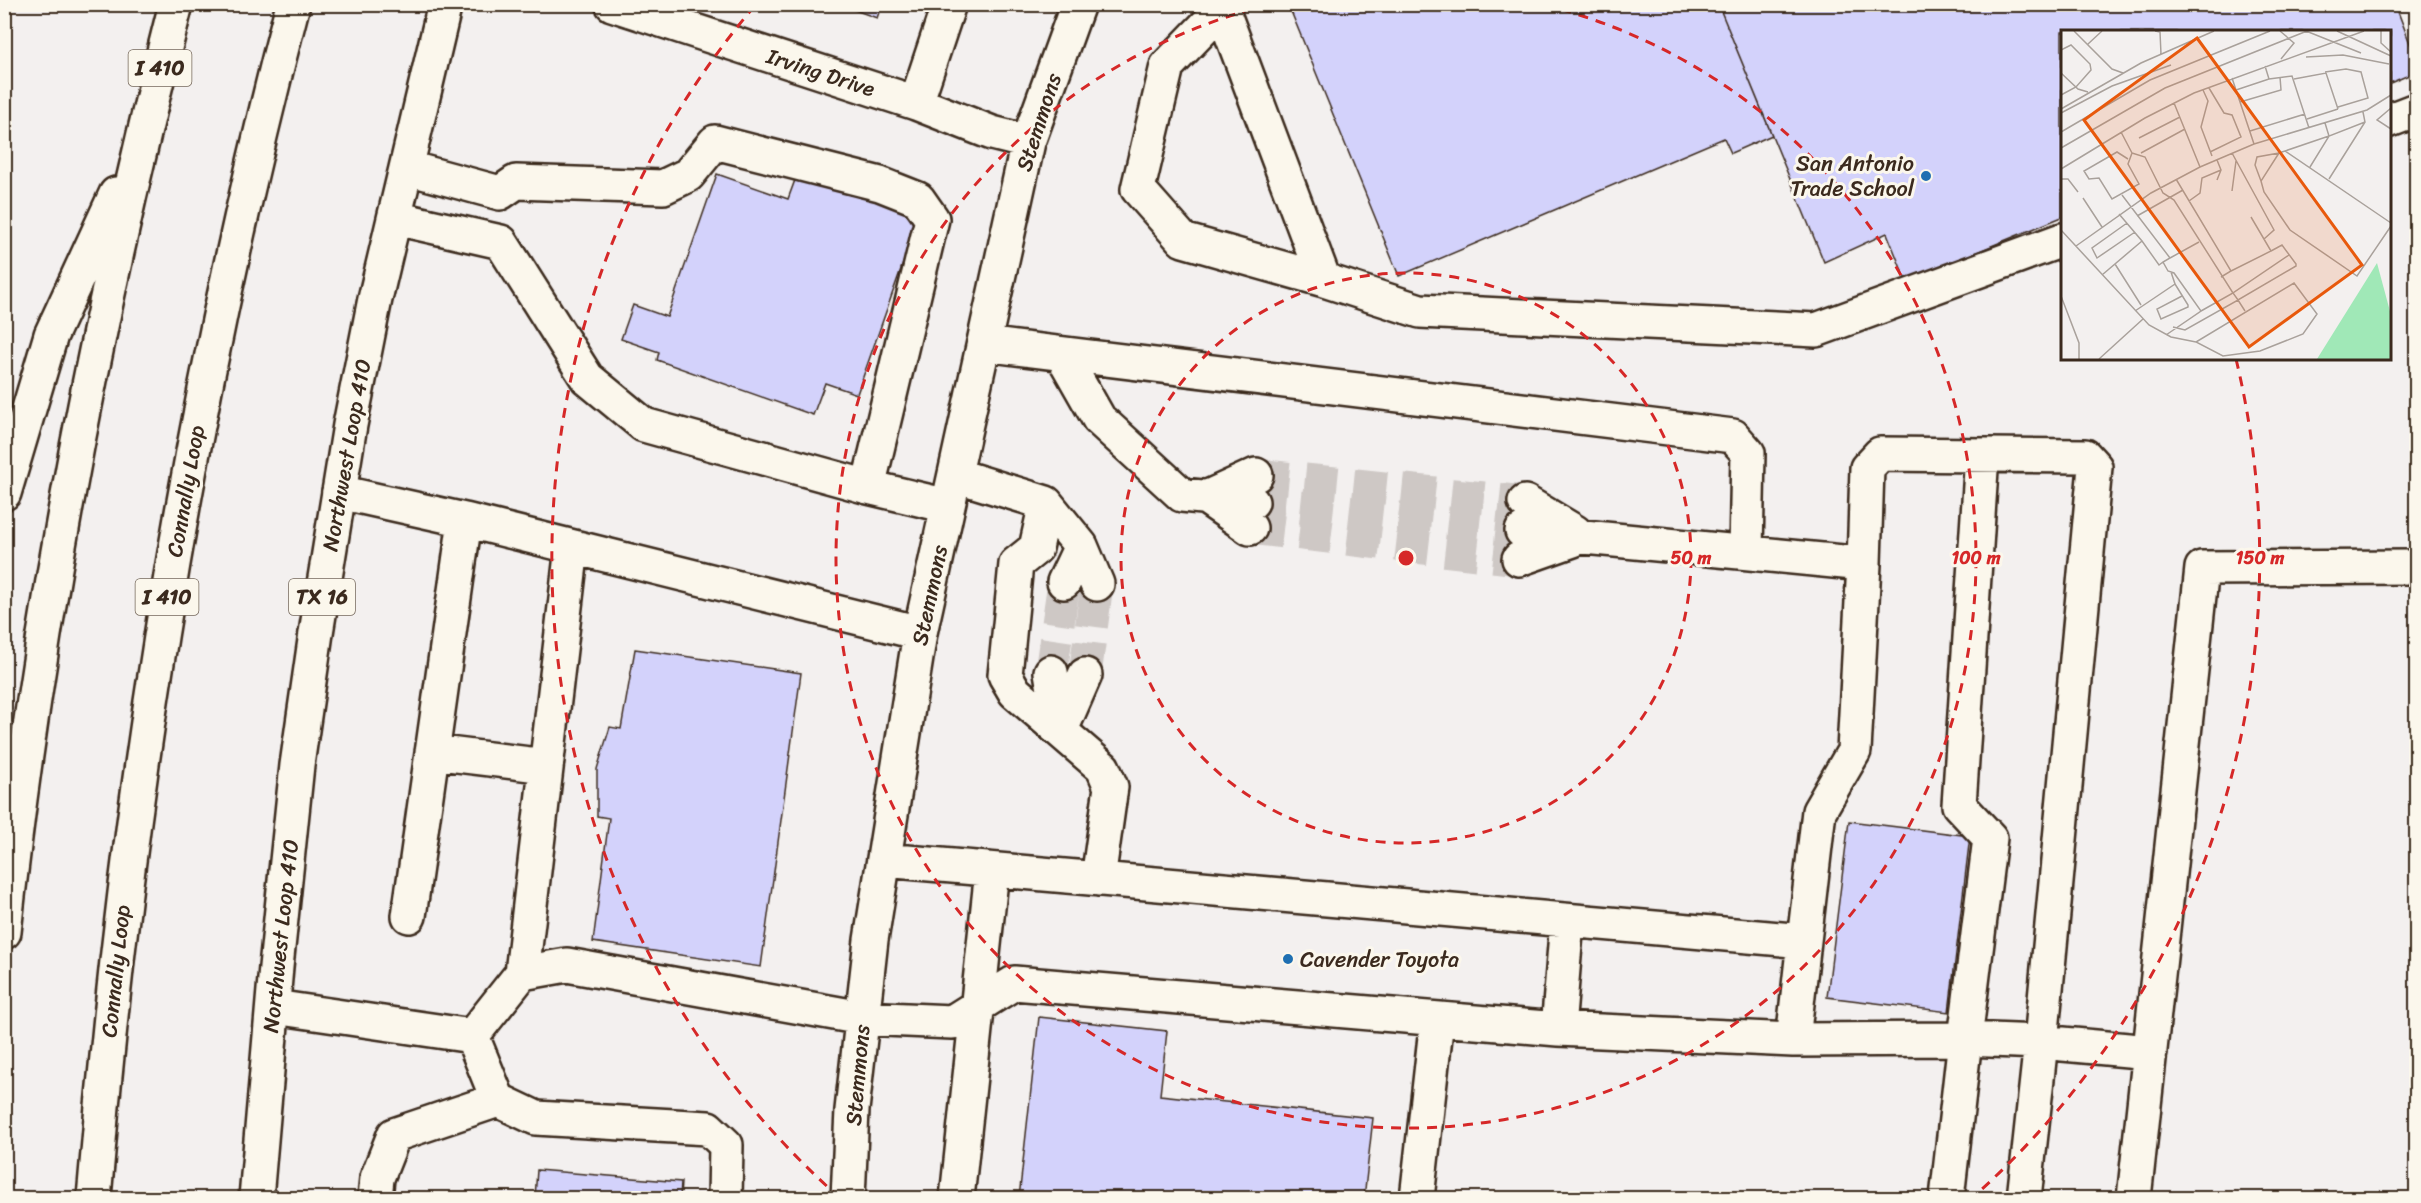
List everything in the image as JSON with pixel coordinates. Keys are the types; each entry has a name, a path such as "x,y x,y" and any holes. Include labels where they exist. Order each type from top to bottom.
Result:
{"main road":[{"name":"I 410","path":"4,932 19,813 60,540 100,335 176,4"},
{"name":"Connally Loop","path":"94,1198 123,887 174,548 223,297 293,4"},
{"name":"Northwest Loop 410","path":"256,1198 297,765 339,492 375,299 408,168 445,4"},
{"name":"Irving Drive","path":"612,4 671,13 992,133 1028,142"},
{"path":"916,103 949,4"},
{"name":"Stemmons","path":"848,1198 852,1110 862,1018 920,633 1028,142 1078,4"},
{"path":"1324,280 1223,7 1167,66 1138,189 1183,240 1324,280 1420,311 1816,330 2061,240"},
{"path":"2391,120 2416,110"},
{"path":"4,493 51,335 145,131"},
{"path":"408,168 500,193 516,182 663,188 688,175 715,142 880,184 918,199 932,219 868,488"},
{"path":"395,218 501,242 587,378 644,425 868,488 948,507"},
{"path":"984,344 1733,436 1748,453 1746,552"},
{"path":"1062,354 1099,419 1182,495 1253,502"},
{"path":"1793,1040 1819,811 1854,751 1867,468 1880,454 2085,456 2095,467 2042,1042 2024,1198"},
{"path":"1947,1198 1990,838 1959,805 1982,455"},
{"path":"955,475 1046,503 1081,546 1097,584"},
{"path":"339,492 465,520 920,633"},
{"path":"1046,503 1036,548 1016,564 1005,675 1015,692 1103,768 1111,787 1098,879"},
{"path":"408,916 465,520"},
{"path":"1583,536 1522,531 1864,564"},
{"path":"1064,582 1081,546"},
{"path":"472,1036 522,973 572,547"},
{"path":"2134,1198 2202,568 2416,567"},
{"path":"1051,672 1061,730"},
{"path":"1061,730 1085,675"},
{"path":"432,752 546,766"},
{"path":"884,860 1804,942"},
{"path":"957,1198 992,870"},
{"path":"1558,1029 1568,921"},
{"path":"522,973 567,965 862,1018 952,1022 1014,983 1558,1029 1793,1040 1965,1039 2042,1042 2150,1052"},
{"path":"274,1007 472,1036"},
{"path":"1417,1198 1437,1019"},
{"path":"472,1036 498,1100 536,1118 708,1128 726,1145 724,1198"},
{"path":"375,1198 377,1178 394,1135 498,1100"}],"building":[{"path":"838,4 882,4 877,18"},
{"path":"1288,4 1718,4 1772,135 1731,153 1724,138 1399,276"},
{"name":"San Antonio Trade School","path":"1718,4 2395,4 2416,59 2416,72 2391,83 2391,30 2061,30 2061,217 1906,281 1887,233 1824,262"},
{"path":"798,172 920,215 857,394 825,383 813,415 657,360 659,352 621,339 633,305 667,317 717,174 788,199"},
{"path":"635,649 801,673 761,967 593,942 609,818 597,816 597,769 610,727 621,729"},
{"path":"1849,821 1970,836 1949,1012 1827,997"},
{"path":"1039,1017 1167,1031 1160,1095 1373,1118 1364,1198 1019,1198"},
{"path":"537,1170 681,1182 680,1198 535,1198"}],"tunnel":[{"path":"1256,475 1525,502"},
{"path":"1252,502 1522,531"},
{"path":"1250,528 1519,559"},
{"path":"1051,672 1064,582"},
{"path":"1085,675 1097,584"}],"place":[{"name":"San Antonio Trade School","path":"1926,176"},
{"name":"Cavender Toyota","path":"1288,959"}]}
